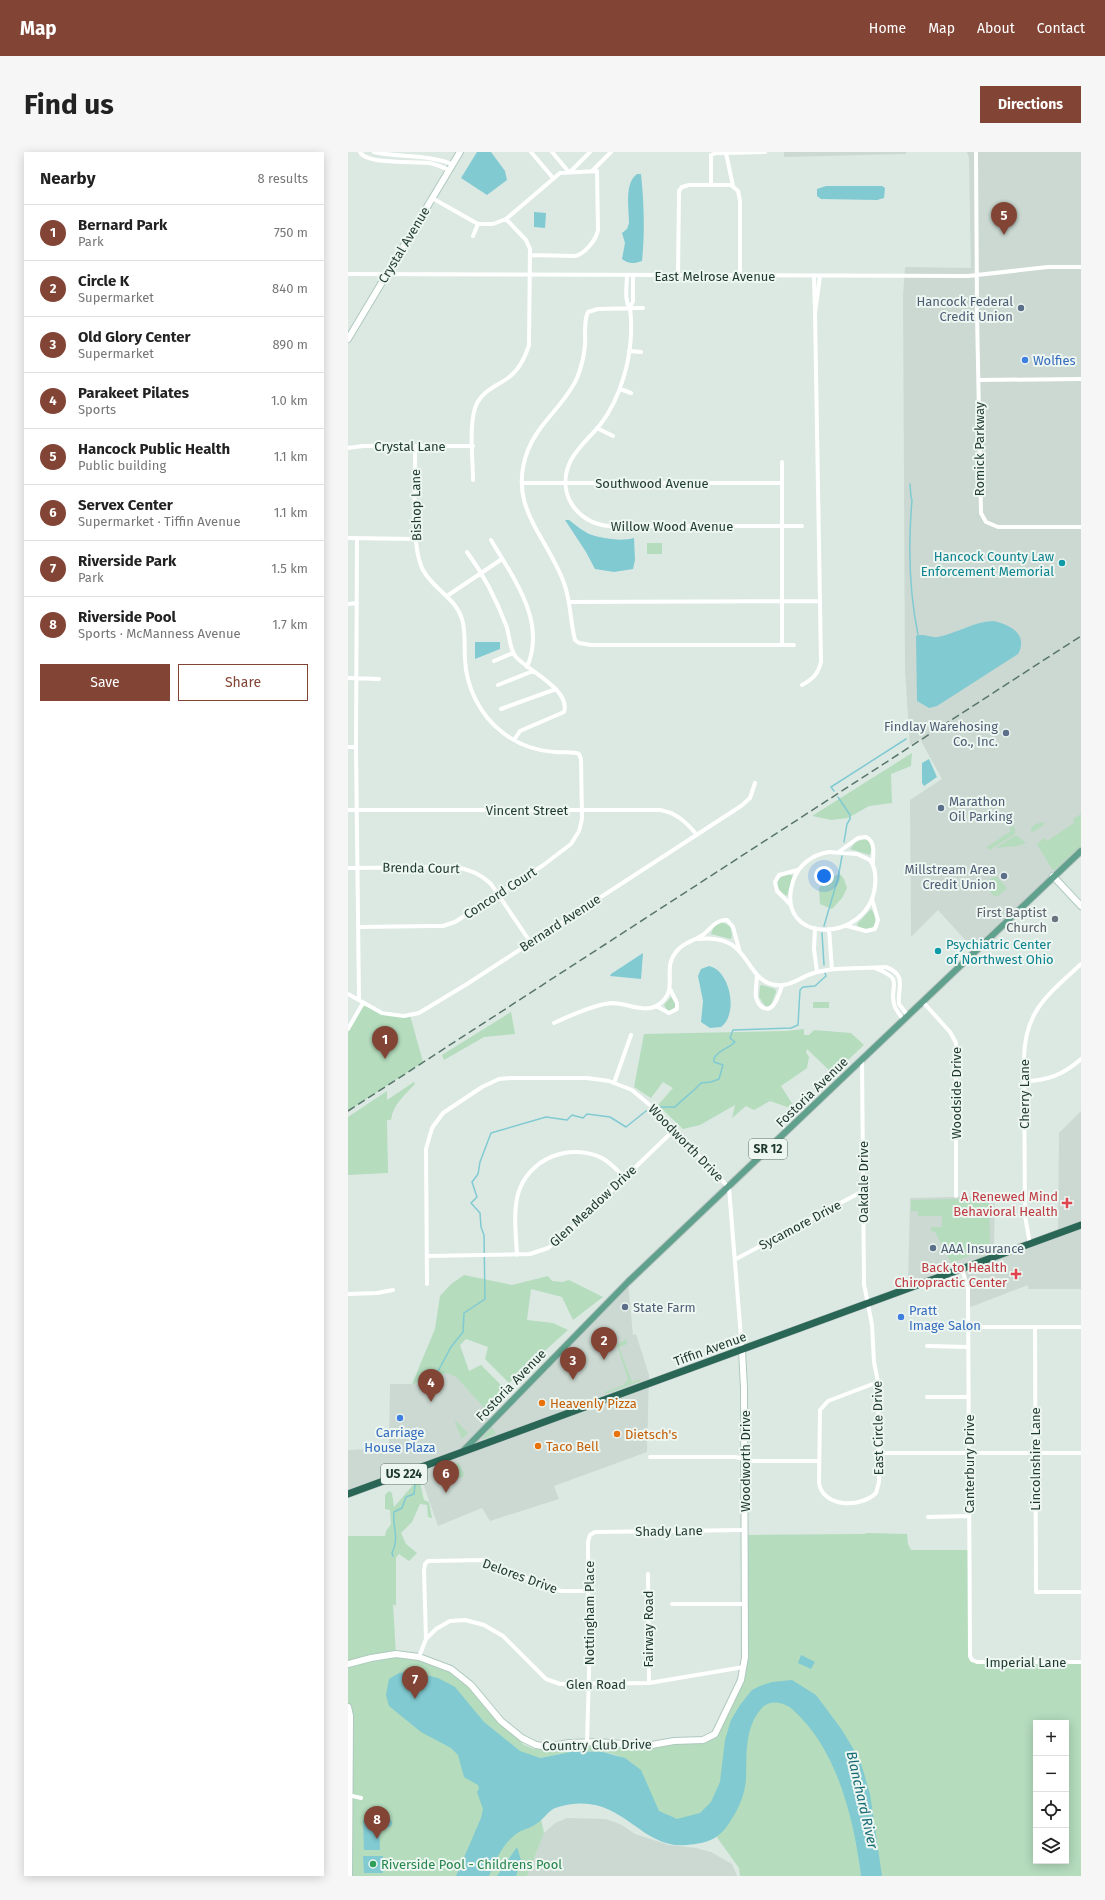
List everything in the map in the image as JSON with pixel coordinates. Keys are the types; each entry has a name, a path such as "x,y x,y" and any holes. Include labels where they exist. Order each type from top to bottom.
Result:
{"highway":[{"name":"Tiffin Avenue","path":"348,1494 461,1454 1081,1225"}],"main road":[{"name":"Fostoria Avenue","path":"461,1454 628,1282 1081,851"}],"street":[{"path":"360,152 363,156 370,158 401,162 427,162 451,167"},
{"path":"374,152 404,156 431,157 451,167"},
{"name":"Crystal Avenue","path":"348,338 460,152"},
{"path":"531,152 553,178"},
{"path":"552,152 570,171"},
{"path":"570,171 590,152"},
{"path":"530,255 575,256 580,255 587,248 596,236 598,230 595,171 611,152"},
{"path":"711,185 711,155 714,153 766,152"},
{"name":"Romick Parkway","path":"976,152 976,276 980,507 984,519 992,526 1001,528 1081,527"},
{"path":"726,153 733,186 738,191 740,201 740,276"},
{"path":"401,162 404,156"},
{"path":"432,198 478,224 493,224 506,219 560,172 595,171"},
{"path":"678,276 679,191 685,185 733,186"},
{"path":"473,480 473,419 478,402 487,390 514,373 527,354 530,335 530,255 528,243 506,219"},
{"path":"473,236 478,224"},
{"name":"East Melrose Avenue","path":"348,274 386,276 976,276 1048,267 1081,267"},
{"path":"626,276 627,301 630,308"},
{"path":"566,483 572,458 607,414 620,389 629,351 630,308 633,301 633,276"},
{"path":"802,685 812,680 818,671 821,662 814,276"},
{"path":"815,313 820,292 820,276"},
{"path":"643,308 598,309 588,312 583,358 577,378 564,400 543,423 533,439 525,460 523,483 526,510 534,528 558,568 569,602 575,640 582,644 794,645"},
{"path":"629,351 641,352"},
{"path":"979,380 1081,379"},
{"path":"620,389 631,393"},
{"path":"597,428 613,436"},
{"name":"Crystal Lane","path":"348,448 363,446 473,446"},
{"name":"Bishop Lane","path":"415,446 416,539 420,563 430,580 447,596"},
{"path":"782,462 782,645"},
{"name":"Southwood Avenue","path":"523,483 782,483"},
{"name":"Willow Wood Avenue","path":"566,483 568,496 576,511 588,521 600,525 802,526"},
{"path":"348,538 416,539"},
{"path":"348,1029 361,1002 357,868 357,538"},
{"path":"491,540 518,586 531,619 533,649 527,666"},
{"path":"467,552 482,572 507,626 513,653 556,689 564,700 564,712 520,731 514,740 502,732 489,720 474,697 466,672 463,621 457,608 447,596 482,572 502,559"},
{"path":"569,602 820,601"},
{"path":"348,604 357,603"},
{"path":"494,661 513,653"},
{"path":"498,685 533,671"},
{"path":"348,678 379,679"},
{"path":"501,709 556,689"},
{"name":"Concord Court","path":"358,927 442,926 455,922 554,858 571,844 580,827 582,810 581,759 579,754 543,751 514,740"},
{"path":"348,747 356,747"},
{"name":"Bernard Avenue","path":"348,994 377,1010 388,1014 404,1016 419,1013 531,943 744,804 753,792 755,783"},
{"name":"Vincent Street","path":"348,810 666,811 682,819 697,835"},
{"path":"840,852 858,838 866,837 871,840 874,846 873,864 875,880 872,899 863,914 847,926"},
{"path":"790,904 777,891 775,882 779,874 798,870 817,855 840,852 866,857 873,864"},
{"name":"Brenda Court","path":"348,868 460,867 470,870 483,876 491,884 531,943"},
{"path":"798,870 791,892 790,904 794,916 798,921 806,926 829,929 847,926 866,931 872,930 877,926 878,917 872,899"},
{"path":"1053,876 1081,906"},
{"path":"698,939 717,922 726,920 733,927 739,950 757,975 766,982 782,986 817,972 832,970 877,969 893,978 893,1004 896,1010 906,1018"},
{"path":"815,928 814,949 817,972"},
{"path":"829,929 832,970"},
{"path":"656,1006 669,1013 677,1009 677,1003 670,990 669,965 673,955 683,944 698,939 709,938 722,940 739,950"},
{"name":"Cherry Lane","path":"1030,1244 1025,1216 1024,1046 1032,1018 1045,998 1081,964"},
{"path":"757,975 756,997 760,1006 766,1009 770,1009 773,1006 782,986"},
{"path":"554,1023 610,1003 648,1009 656,1006 666,998 670,990"},
{"name":"Woodside Drive","path":"923,1002 950,1032 956,1043 956,1196"},
{"path":"614,1083 630,1035"},
{"path":"1024,1081 1044,1080 1056,1076 1067,1070 1081,1059"},
{"name":"Oakdale Drive","path":"862,1060 864,1284 869,1303"},
{"name":"Woodworth Drive","path":"427,1284 426,1149 432,1128 443,1113 493,1081 505,1078 587,1078 614,1083 640,1096 675,1130 728,1187 736,1258 742,1350 745,1460 744,1667 741,1680 734,1695"},
{"name":"Glen Meadow Drive","path":"427,1256 516,1255 536,1253 556,1243 675,1130"},
{"path":"516,1255 516,1212 518,1194 528,1174 542,1162 565,1153 583,1152 606,1161 625,1178"},
{"name":"Sycamore Drive","path":"736,1258 864,1191"},
{"name":"Canterbury Drive","path":"962,1269 968,1288 969,1644 972,1660"},
{"path":"348,1294 377,1293 393,1290"},
{"name":"East Circle Drive","path":"819,1461 819,1483 822,1492 832,1500 843,1502 863,1501 876,1493 879,1485 878,1382 874,1362 869,1303"},
{"path":"968,1327 1081,1327"},
{"name":"Lincolnshire Lane","path":"1035,1327 1036,1592 1081,1592"},
{"path":"927,1346 968,1347"},
{"path":"650,1457 735,1457 754,1462 819,1461 819,1417 821,1407 831,1400 878,1382"},
{"path":"927,1397 968,1397"},
{"path":"879,1453 1081,1453"},
{"path":"928,1516 969,1516"},
{"name":"Shady Lane","path":"592,1532 745,1530"},
{"name":"Nottingham Place","path":"587,1742 588,1542 592,1532"},
{"name":"Delores Drive","path":"426,1639 424,1571 425,1564 428,1561 485,1560 554,1590 563,1592 588,1591"},
{"name":"Fairway Road","path":"648,1574 649,1683"},
{"path":"672,1604 745,1604"},
{"name":"Glen Road","path":"426,1639 436,1629 450,1621 465,1620 478,1623 503,1636 548,1681 560,1684 649,1683 744,1667"},
{"path":"419,1658 426,1639"},
{"name":"Country Club Drive","path":"348,1664 391,1654 419,1658 445,1667 459,1674 471,1685 501,1721 528,1742 548,1747 587,1742 646,1746 674,1741 706,1740 717,1731 734,1695"},
{"name":"Imperial Lane","path":"972,1660 977,1662 1081,1662"},
{"path":"348,1707 350,1716 349,1876"},
{"path":"349,1795 361,1798"}],"shaded area":[{"path":"784,152 906,152 906,154 784,157"},
{"path":"967,152 1081,152 1081,853 976,952 938,910 911,937 910,800 942,779 920,739 910,745 905,671 903,296 905,267 971,268 969,158"},
{"path":"1081,1111 1081,1289 1028,1289 1028,1285 968,1308 968,1288 962,1269 908,1289 910,1198 995,1196 994,1248 998,1256 1058,1234 1059,1133"},
{"path":"628,1282 633,1335 636,1334 649,1375 647,1452 554,1486 559,1499 490,1521 482,1508 438,1526 418,1469 348,1495 348,1450 389,1448 390,1384 412,1384 447,1373 456,1377 487,1411 491,1421"},
{"path":"567,1818 606,1819 622,1825 635,1834 669,1845 696,1848 711,1852 732,1864 737,1876 527,1876 544,1833 555,1823"}],"green space":[{"path":"647,543 662,543 662,554 647,554"},
{"path":"912,753 911,766 891,774 892,803 869,806 848,818 831,820 812,816"},
{"path":"1081,814 1081,847 1055,870 1052,869 1037,844 1044,838 1047,841 1074,823 1073,819"},
{"path":"1045,822 1043,826 1033,832 1031,831 1031,828 1036,824"},
{"path":"1013,826 1015,828 1015,834 989,850 987,847 1011,831 1009,829"},
{"path":"1016,835 1026,843 1017,846 996,848"},
{"path":"864,839 869,841 872,847 870,855 850,849 856,842"},
{"path":"788,874 793,876 787,896 780,890 777,884 780,878"},
{"path":"840,874 844,879 847,888 842,898 832,909 820,904 819,888 831,877"},
{"path":"996,876 1007,888 998,896 994,896 984,885 984,883"},
{"path":"871,909 875,918 875,924 873,927 867,929 858,926 857,924"},
{"path":"721,922 730,926 732,935 731,939 711,934 714,926"},
{"path":"762,985 775,989 776,992 771,1005 766,1007 759,997 760,986"},
{"path":"671,997 675,1003 675,1007 670,1011 667,1010 664,1005"},
{"path":"813,1002 829,1002 829,1008 813,1008"},
{"path":"363,1003 377,1010 410,1015 423,1062 348,1111 348,1028"},
{"path":"511,1012 515,1034 484,1037 444,1060 442,1055"},
{"path":"804,1029 804,1035 809,1035 814,1030 851,1033 864,1045 833,1074 807,1049 806,1052 809,1057 807,1068 781,1086 793,1105 790,1108 770,1101 754,1110 746,1106 732,1118 735,1105 700,1125 683,1129 658,1105 673,1088 663,1082 651,1098 634,1087 644,1034 786,1031"},
{"path":"414,1082 415,1084 397,1104 391,1120 387,1120 388,1173 348,1175 348,1117 387,1091 387,1100"},
{"path":"989,1198 990,1248 951,1263 935,1232 931,1231 931,1227 942,1227 942,1216 918,1216 918,1211 911,1211 911,1200"},
{"path":"464,1275 512,1285 548,1276 552,1281 562,1282 569,1280 603,1297 573,1320 562,1297 531,1289 527,1320 553,1323 568,1330 509,1383 485,1359 488,1347 466,1339 460,1345 469,1371 481,1365 507,1391 487,1411 456,1377 447,1373 412,1384 435,1329 440,1296 451,1284"},
{"path":"626,1339 627,1344 619,1347 632,1382 641,1379 640,1381 605,1394 605,1392 624,1385 628,1379 617,1345"},
{"path":"456,1421 468,1433 462,1439 455,1422"},
{"path":"492,1427 496,1434 482,1439 482,1438"},
{"path":"459,1463 464,1474 463,1477 454,1479 450,1468 429,1474"},
{"path":"419,1478 424,1500 429,1502 432,1518 428,1517 427,1505 420,1504 412,1522 401,1533 406,1544 417,1553 409,1561 399,1554 396,1558 396,1606 393,1604 396,1654 405,1655 459,1674 524,1745 534,1749 550,1750 590,1746 650,1749 655,1745 710,1738 743,1674 745,1535 867,1533 907,1534 908,1544 911,1550 969,1550 972,1660 1081,1662 1081,1876 865,1876 859,1861 861,1876 740,1876 739,1868 716,1836 659,1824 633,1764 612,1754 588,1751 540,1758 535,1791 544,1833 527,1876 348,1876 348,1536 385,1536 386,1531 391,1524 390,1510 385,1509 385,1495 389,1491 392,1493 394,1507"}],"water":[{"path":"477,152 491,152 505,171 507,180 487,195 461,178"},
{"path":"637,174 641,174 644,240 642,261 631,263 622,259 625,243 622,233 627,229 629,223 628,197 630,183"},
{"path":"826,186 882,186 885,188 884,198 877,200 821,199 817,196 817,189"},
{"path":"534,212 546,213 545,228 534,227"},
{"path":"565,520 569,520 584,531 598,537 620,540 634,538 635,560 633,569 614,572 595,569 586,552"},
{"path":"993,621 1011,627 1016,631 1021,641 1021,647 1018,654 937,706 929,708 917,701 916,636 922,635 938,637 972,625"},
{"path":"475,642 500,642 500,649 475,659"},
{"path":"929,759 937,777 924,786 922,783 922,763"},
{"path":"643,953 641,979 610,976 611,974"},
{"path":"709,966 716,969 722,975 730,993 730,1013 727,1021 721,1027 710,1028 701,1022 703,1001 698,976 701,969"},
{"path":"801,1655 815,1662 811,1669 798,1663"},
{"name":"Blanchard River","path":"411,1671 438,1678 455,1687 484,1722 520,1751 540,1758 576,1751 603,1752 625,1758 641,1770 659,1811 677,1819 700,1813 711,1802 720,1782 725,1740 731,1720 740,1705 752,1690 772,1682 792,1680 816,1695 842,1730 860,1760 870,1794 882,1876 861,1876 854,1831 848,1808 832,1764 821,1744 808,1725 792,1709 780,1703 772,1703 761,1709 749,1734 746,1779 743,1795 737,1811 722,1832 713,1839 687,1845 670,1844 641,1830 613,1811 596,1805 578,1803 555,1808 534,1825 513,1836 504,1846 489,1876 456,1876 481,1818 483,1809 477,1792 479,1789 478,1785 464,1777 458,1755 451,1748 421,1732 389,1706 386,1695 389,1679 399,1673"},
{"path":"387,1818 392,1823 387,1828 382,1823"},
{"path":"363,1820 379,1820 380,1850 364,1850"},
{"path":"517,1847 521,1860 516,1876 497,1876"},
{"name":"Riverside Pool - Childrens Pool","path":"363,1856 383,1856 383,1873 364,1873"}],"waterway":[{"path":"910,484 912,500 910,568 918,635"},
{"path":"834,791 831,787 906,739"},
{"path":"838,797 850,815 844,842"},
{"path":"824,926 838,878 842,856"},
{"path":"822,933 824,965"},
{"path":"661,1107 675,1107 701,1083 719,1079 723,1065 714,1062 714,1058 735,1042 730,1038 733,1030 791,1028 798,1025 800,990 803,987 815,986 826,976 825,973"},
{"path":"435,1377 451,1347 463,1332 464,1313 485,1299 484,1235 481,1227 480,1213 471,1203 477,1197 472,1182 478,1174 480,1162 491,1133 546,1117 567,1120 572,1115 583,1118 587,1114 610,1117 626,1127 646,1111 650,1111"},
{"path":"393,1556 392,1553 396,1537 394,1512 402,1508 406,1497 414,1494 415,1484"}],"railway":[{"path":"348,1111 1081,636"}],"place":[{"name":"Hancock Public Health","path":"1004,235"},
{"name":"Hancock Federal Credit Union","path":"1021,308"},
{"name":"Wolfies","path":"1025,360"},
{"name":"Hancock County Law Enforcement Memorial","path":"1062,563"},
{"name":"Findlay Warehosing Co., Inc.","path":"1006,733"},
{"name":"Marathon Oil Parking","path":"941,808"},
{"name":"Millstream Area Credit Union","path":"1004,876"},
{"name":"First Baptist Church","path":"1055,919"},
{"name":"Psychiatric Center of Northwest Ohio","path":"938,951"},
{"name":"Bernard Park","path":"385,1059"},
{"name":"A Renewed Mind Behavioral Health","path":"1067,1203"},
{"name":"AAA Insurance","path":"933,1248"},
{"name":"Back to Health Chiropractic Center","path":"1016,1274"},
{"name":"State Farm","path":"625,1307"},
{"name":"Pratt Image Salon","path":"901,1317"},
{"name":"Circle K","path":"604,1360"},
{"name":"Old Glory Center","path":"573,1380"},
{"name":"Parakeet Pilates","path":"431,1402"},
{"name":"Heavenly Pizza","path":"542,1403"},
{"name":"Carriage House Plaza","path":"400,1418"},
{"name":"Dietsch's","path":"617,1434"},
{"name":"Taco Bell","path":"538,1446"},
{"name":"Servex Center","path":"446,1493"},
{"name":"Riverside Park","path":"415,1699"},
{"name":"Riverside Pool","path":"377,1839"},
{"name":"Riverside Pool - Childrens Pool","path":"373,1864"}]}
